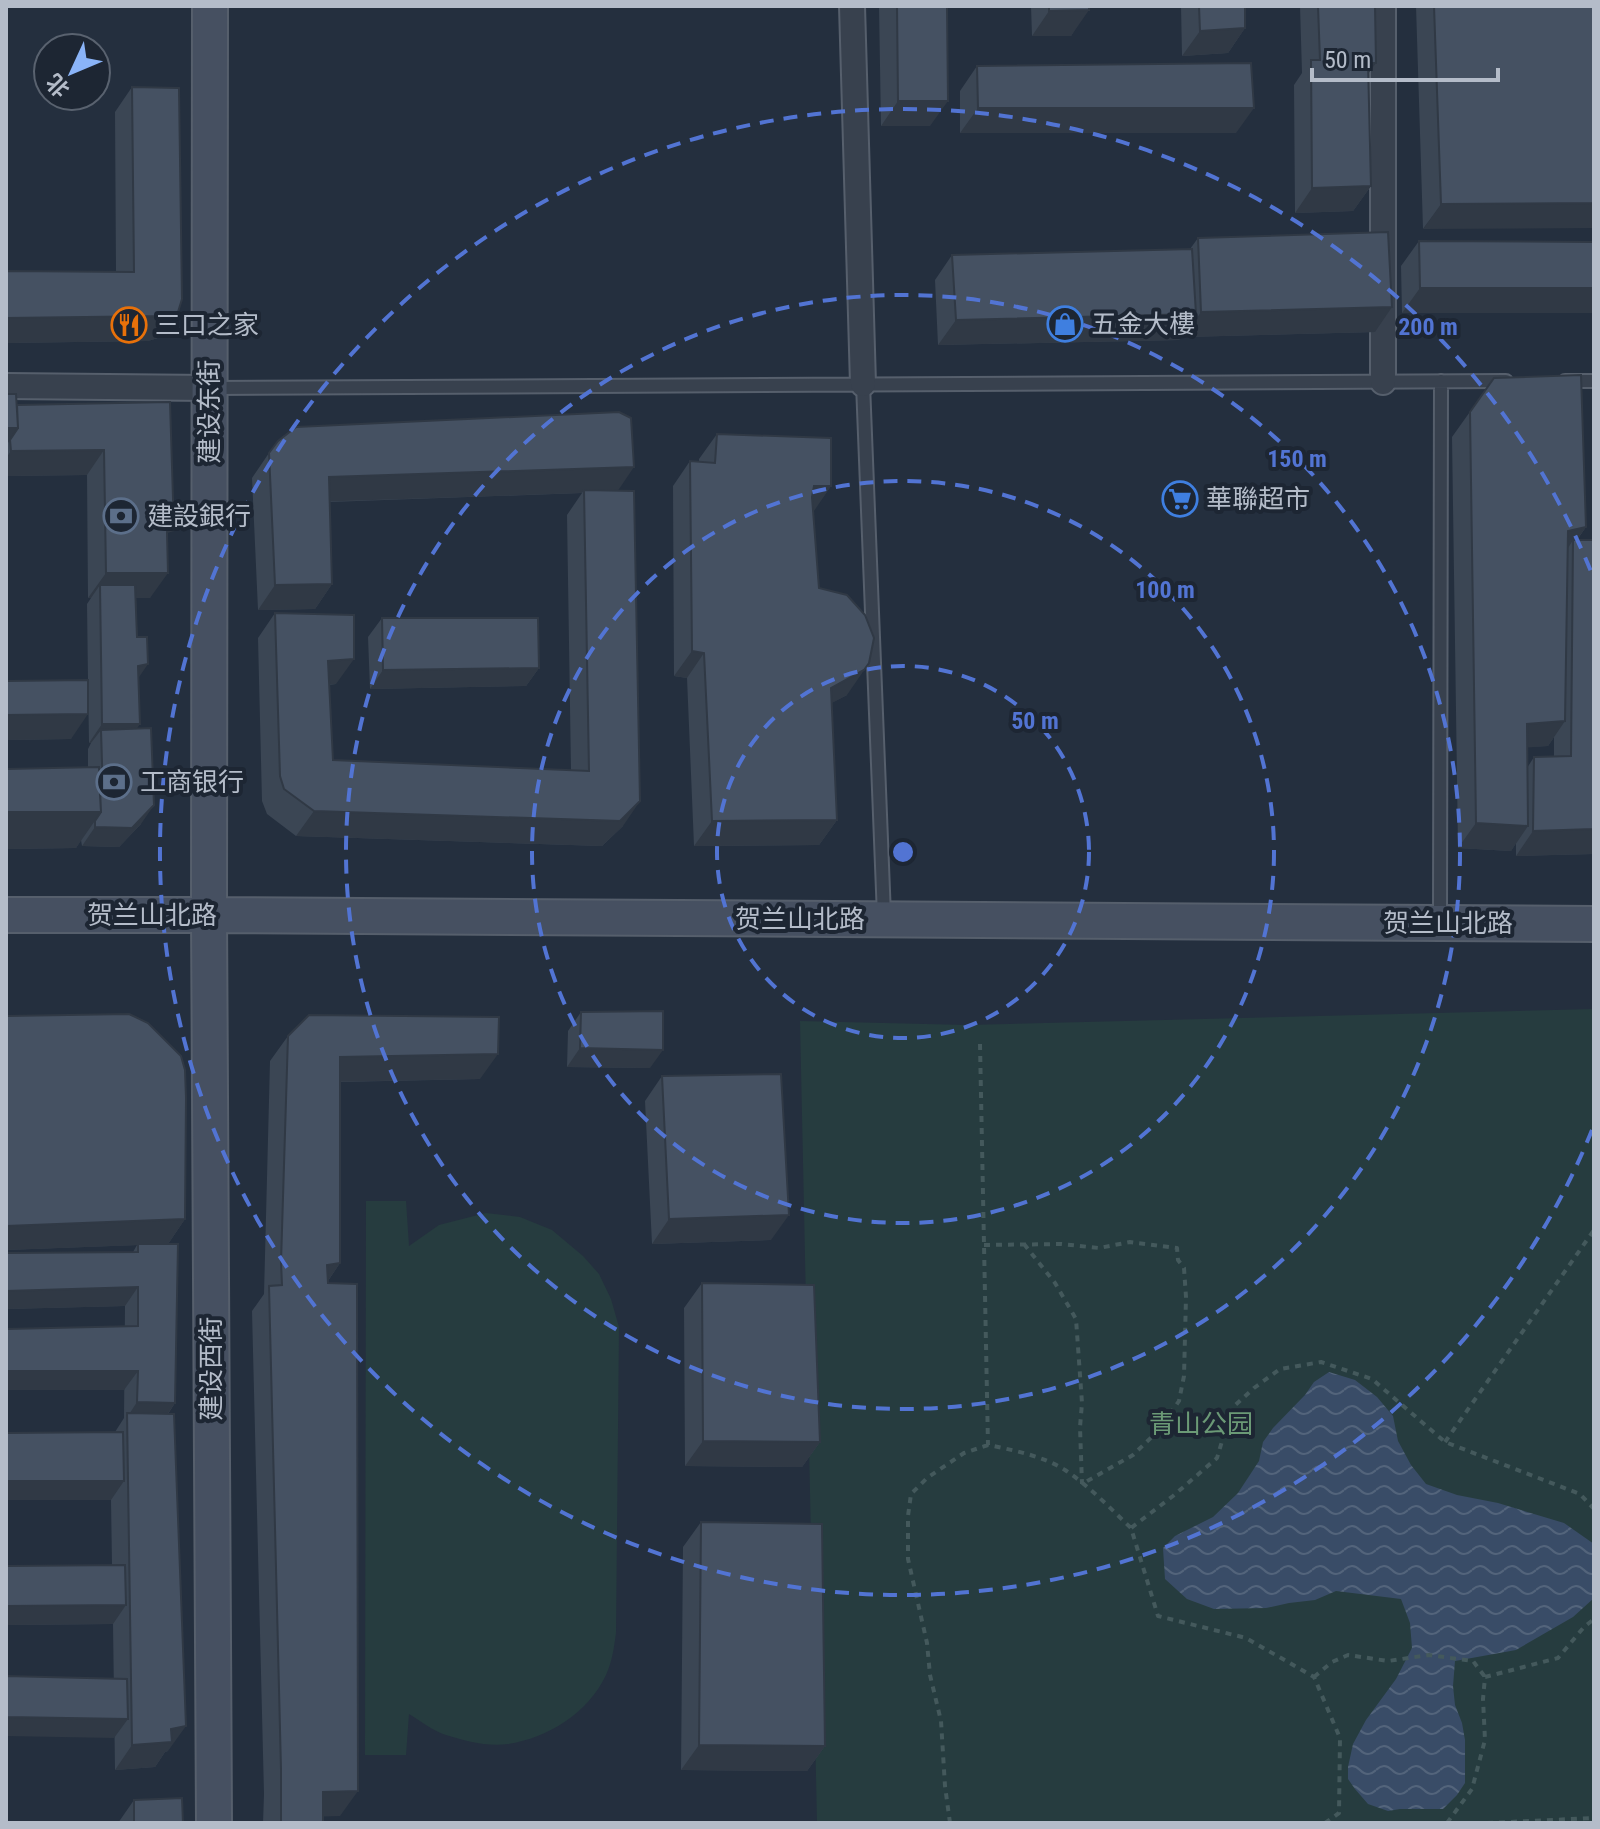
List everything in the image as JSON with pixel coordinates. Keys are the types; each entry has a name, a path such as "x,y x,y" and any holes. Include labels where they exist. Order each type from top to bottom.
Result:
{"main road":[{"name":"建设东街","path":"209,915 210,6"},
{"name":"贺兰山北路","path":"6,915 1594,924"},
{"name":"建设西街","path":"209,915 214,1823"}],"street":[{"path":"852,6 863,384"},
{"path":"1383,6 1383,382"},
{"path":"6,386 209,388"}],"lane":[{"path":"1440,923 1441,381"},
{"path":"209,388 1517,381"},
{"path":"1548,381 1594,381"},
{"path":"863,384 884,919"}],"path":[{"path":"980,1044 988,1445"},
{"path":"1445,1442 1594,1230"},
{"path":"984,1245 1061,1244 1099,1248 1130,1242 1177,1248 1178,1260 1184,1268 1186,1297 1184,1376 1179,1401 1160,1429 1133,1455 1082,1484"},
{"path":"1024,1244 1055,1283 1076,1319 1082,1403 1082,1484"},
{"path":"1131,1528 1217,1458 1232,1408 1254,1388 1280,1369 1321,1362 1372,1379 1445,1442 1580,1494 1594,1509"},
{"path":"950,1823 941,1721 908,1559 908,1516 911,1494 927,1478 964,1453 988,1445 1019,1451 1063,1469 1131,1528 1158,1616 1246,1638 1314,1677 1340,1738 1339,1813 1325,1823"},
{"path":"1485,1677 1558,1658 1594,1619"},
{"path":"1314,1677 1332,1662 1348,1655 1388,1661 1429,1655 1473,1661 1485,1677 1485,1740 1472,1789 1447,1823"},
{"path":"1487,1823 1594,1818"}],"green space":[{"name":"青山公园","path":"1594,1009 1594,1823 817,1823 800,1021 967,1025"},
{"path":"366,1201 406,1201 409,1246 439,1225 486,1213 520,1217 552,1230 583,1256 599,1274 611,1299 619,1327 616,1633 612,1655 598,1689 578,1712 552,1730 523,1741 500,1745 469,1741 441,1733 409,1714 406,1755 365,1755"}],"water":[{"path":"1329,1372 1355,1380 1377,1397 1393,1416 1398,1441 1426,1484 1564,1523 1594,1544 1594,1598 1573,1617 1516,1650 1455,1661 1453,1686 1465,1740 1465,1783 1443,1809 1388,1811 1368,1804 1348,1779 1353,1744 1396,1679 1412,1648 1410,1623 1401,1599 1336,1591 1315,1600 1266,1608 1214,1609 1187,1599 1165,1579 1163,1548 1175,1536 1213,1517 1238,1493 1259,1461 1263,1442 1273,1428 1314,1382"}],"building":[{"path":"897,6 947,6 948,101 898,101"},
{"path":"1049,6 1089,6 1089,10 1049,11"},
{"path":"1199,6 1245,6 1245,28 1200,31"},
{"path":"1318,6 1375,6 1376,63 1368,63 1371,186 1312,188 1311,60 1320,60"},
{"path":"1434,6 1594,6 1594,203 1441,204"},
{"path":"1251,63 1254,108 978,108 977,66"},
{"path":"132,87 179,88 182,299 178,312 165,316 6,318 6,271 134,272"},
{"path":"1388,232 1392,307 1201,312 1198,238"},
{"path":"1419,241 1594,242 1594,288 1420,288"},
{"path":"1192,249 1196,314 956,320 952,255"},
{"path":"1581,375 1586,527 1568,531 1565,721 1527,724 1528,826 1476,823 1470,412 1494,378"},
{"path":"6,394 16,394 18,428 6,428"},
{"path":"170,402 174,530 167,532 168,573 106,573 104,450 11,451 10,440 18,428 17,405"},
{"path":"619,412 631,418 634,467 329,477 332,584 275,585 269,453 278,441 296,427"},
{"path":"717,434 831,438 831,486 814,486 812,497 819,588 847,595 865,615 874,638 869,663 864,670 831,688 837,820 712,821 704,653 692,651 690,461 715,463"},
{"path":"584,490 634,491 640,801 620,821 314,811 284,789 280,776 275,613 354,615 354,659 328,661 333,760 589,771"},
{"path":"1573,540 1594,540 1594,829 1533,831 1534,757 1571,756"},
{"path":"100,585 135,585 137,637 147,637 148,664 138,666 140,724 102,724"},
{"path":"382,618 538,618 539,668 383,670"},
{"path":"88,680 88,714 6,715 6,681"},
{"name":"工商银行","path":"151,728 154,805 132,828 95,827 101,812 100,795 103,795 101,730"},
{"path":"99,767 101,812 6,812 6,769"},
{"path":"663,1011 663,1050 580,1048 581,1012"},
{"path":"129,1014 148,1023 181,1056 185,1070 185,1219 6,1226 6,1016"},
{"path":"309,1015 499,1017 498,1054 340,1057 340,1263 327,1265 328,1283 357,1284 358,1791 323,1792 323,1823 281,1823 269,1286 282,1285 288,1036"},
{"path":"781,1074 789,1215 669,1219 662,1076"},
{"path":"138,1244 178,1244 175,1403 137,1402 138,1371 6,1371 6,1329 138,1326 138,1287 6,1291 6,1253 138,1252"},
{"path":"702,1283 814,1285 820,1442 703,1441"},
{"path":"127,1413 174,1414 186,1726 171,1729 172,1742 132,1745"},
{"path":"123,1432 124,1481 6,1481 6,1433"},
{"path":"701,1522 822,1524 825,1746 699,1745"},
{"path":"125,1565 126,1605 6,1606 6,1566"},
{"path":"6,1676 127,1679 128,1719 6,1717"},
{"path":"182,1798 183,1823 134,1823 134,1800"}],"place":[{"name":"五金大樓","path":"1065,324"},
{"name":"三口之家","path":"129,325"},
{"name":"華聯超市","path":"1180,499"},
{"name":"建設銀行","path":"121,516"},
{"name":"工商银行","path":"114,782"}]}
